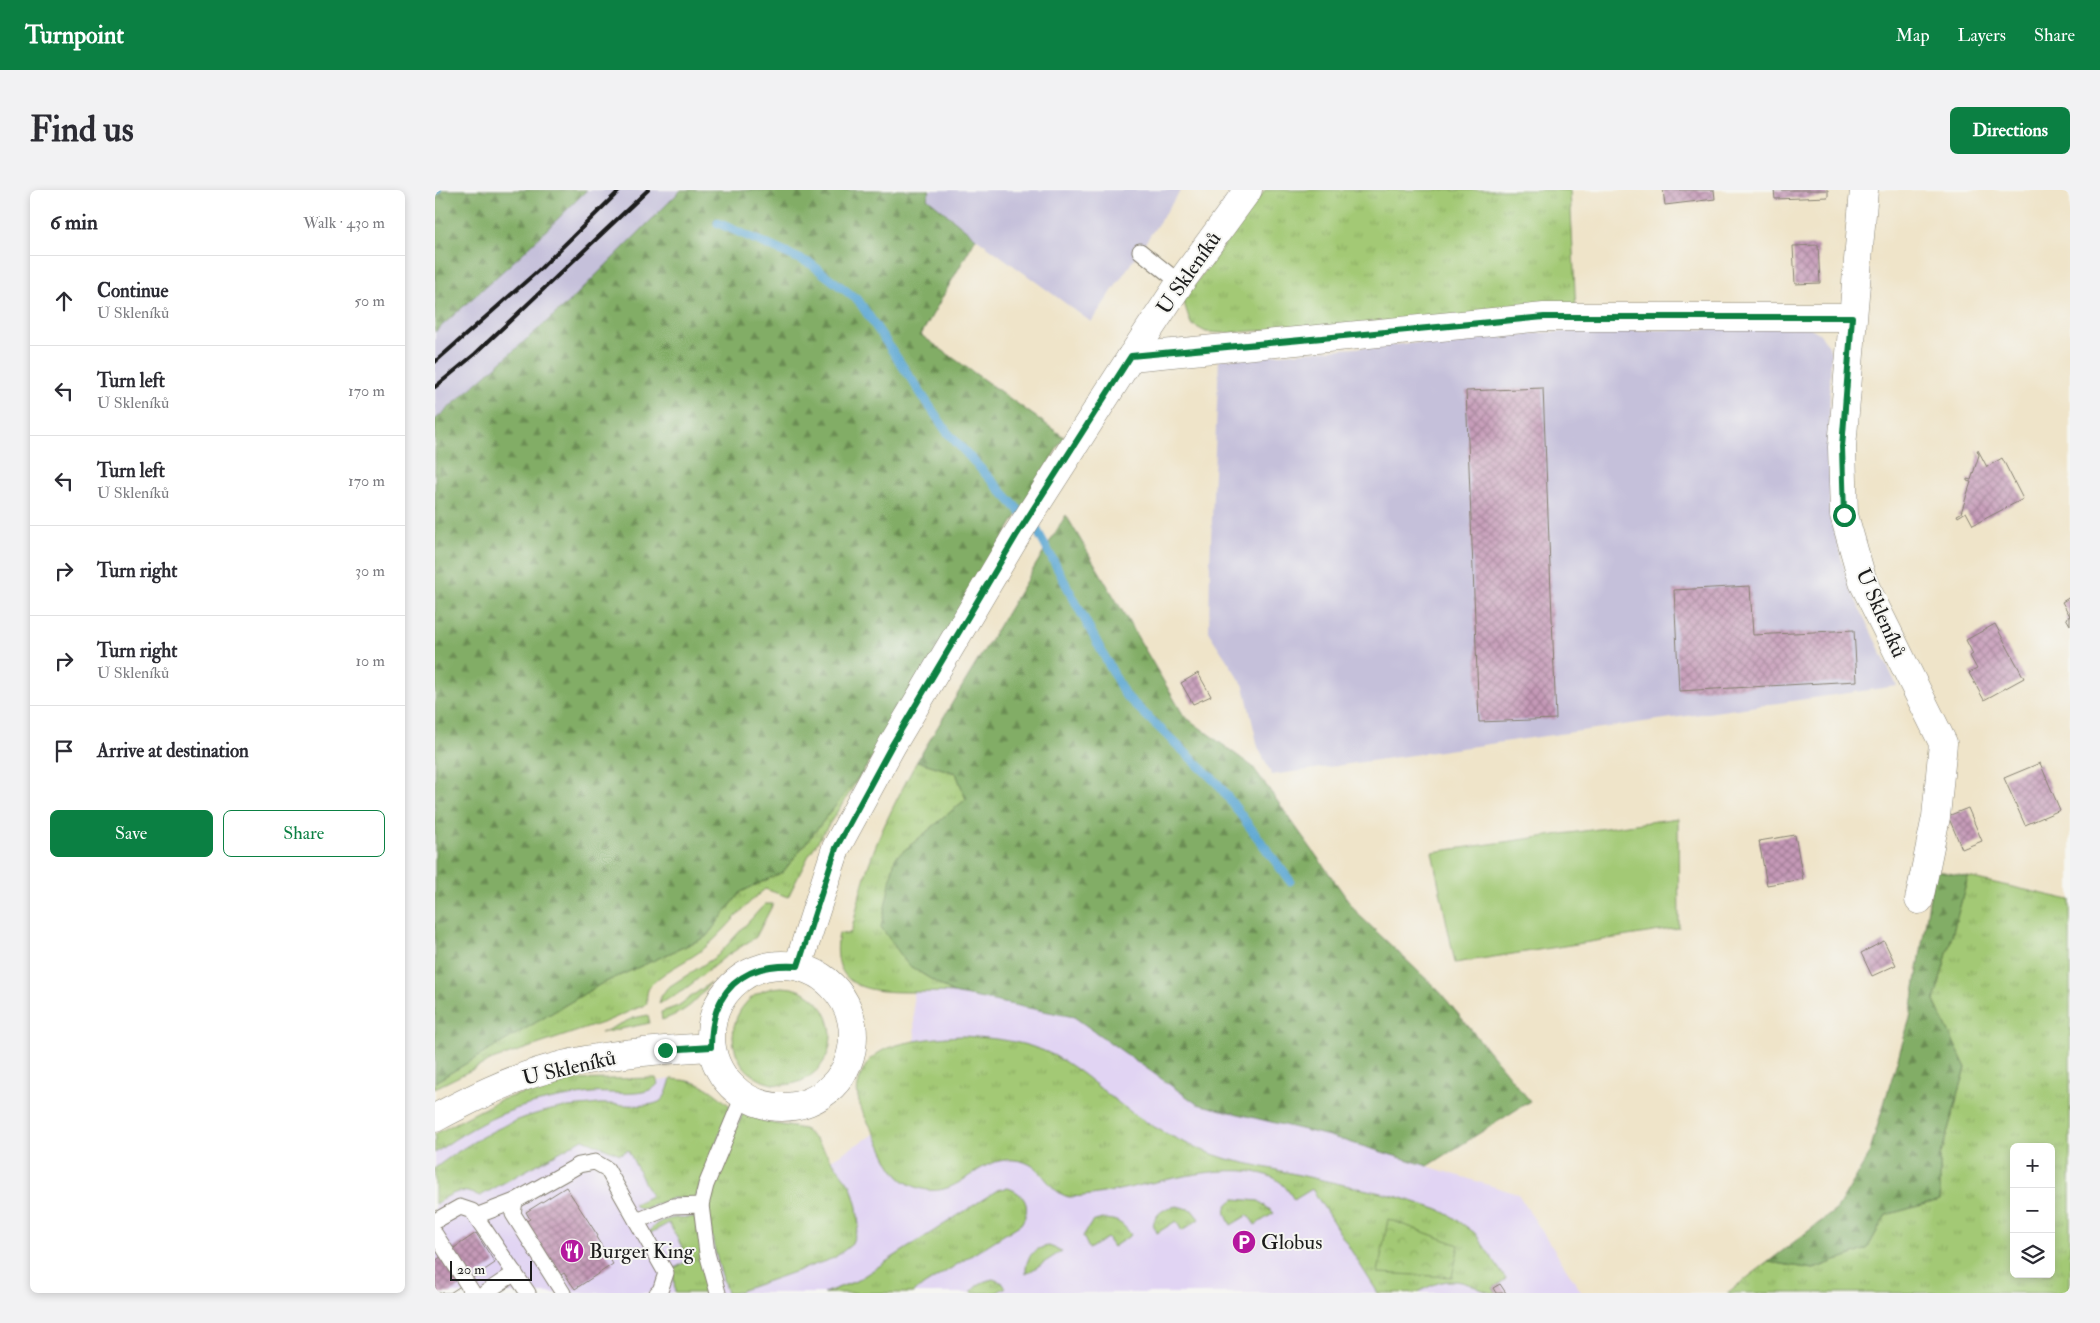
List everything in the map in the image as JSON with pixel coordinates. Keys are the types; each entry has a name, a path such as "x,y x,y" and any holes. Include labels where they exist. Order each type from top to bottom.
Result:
{"street":[{"name":"U Skleníků","path":"798,966 836,848 892,745 1016,536 1131,356 1247,190"},
{"name":"U Skleníků","path":"1864,190 1842,447 1844,515 1863,582 1943,743 1936,817 1919,900"},
{"path":"1131,356 1544,317 1852,317"},
{"path":"778,965 798,966 813,972 827,981 843,1000 853,1024 850,1058 843,1073 833,1087 819,1097 800,1106 781,1108 761,1105 743,1096 728,1083 717,1066 711,1047 711,1027 716,1008 726,991 733,984 758,968 778,965"},
{"name":"U Skleníků","path":"435,1118 485,1092 547,1069 610,1056 711,1047"}],"lane":[{"path":"1140,251 1180,284"},
{"path":"718,1293 707,1253 701,1205 706,1185 743,1096"},
{"path":"476,1216 515,1201 579,1165 595,1162 607,1169 666,1273 660,1291 657,1293"},
{"path":"515,1201 513,1214 563,1293"},
{"path":"637,1221 673,1206 701,1205"},
{"path":"435,1221 460,1207 472,1211 529,1293"},
{"path":"435,1234 473,1293"},
{"path":"485,1293 515,1273"}],"shaded area":[{"path":"587,190 681,190 570,301 435,420 435,332 524,252"},
{"path":"930,190 1181,190 1091,322 976,238 927,198"},
{"path":"1809,327 1819,333 1828,344 1831,353 1829,429 1830,516 1849,586 1897,686 1272,775 1258,747 1244,686 1209,633 1210,563 1219,359 1550,332"},
{"path":"913,992 953,993 1074,1017 1197,1104 1329,1136 1518,1194 1582,1293 435,1293 435,1150 504,1106 549,1096 608,1090 671,1079 692,1081 709,1089 730,1106 749,1117 804,1129 818,1142 831,1160 874,1134 858,1097 859,1080 867,1063 881,1051 894,1046 915,1042"}],"green space":[{"path":"435,190 587,190 524,252 435,332"},
{"path":"681,190 930,190 927,198 976,238 921,335 1064,437 867,766 783,872 741,892 706,937 601,984 435,1082 435,420 570,301"},
{"path":"1265,190 1570,190 1576,312 1221,333 1206,332 1191,324 1183,300"},
{"path":"1066,515 1184,716 1253,767 1358,914 1440,992 1530,1101 1428,1166 1329,1136 1197,1104 1074,1017 953,993 908,965 881,927 895,858 966,799 956,773 917,761"},
{"path":"917,761 956,773 966,799 895,858 908,965 953,993 894,992 866,988 855,984 846,976 840,966 837,952 839,933 847,934 851,932 861,889 874,851 894,805"},
{"path":"867,766 809,855 788,897 765,889 707,946 653,983 647,992 647,1004 605,1022 492,1060 435,1088 435,1082 601,984 706,937 741,892 783,872"},
{"path":"1678,818 1679,928 1455,963 1432,852"},
{"path":"1934,870 1968,877 1934,1001 1966,1068 1940,1157 1940,1200 1886,1215 1867,1249 1814,1269 1768,1262 1837,1209 1868,1157 1910,1018"},
{"path":"1968,877 2070,900 2070,1293 1727,1293 1768,1262 1814,1269 1867,1249 1886,1215 1940,1200 1940,1157 1966,1068 1934,1001"},
{"path":"765,904 773,904 756,937 725,957 684,990 659,1004 660,998 667,988 717,956"},
{"path":"710,983 689,1006 662,1020 661,1012 678,1006"},
{"path":"782,987 801,991 817,1001 827,1017 831,1036 827,1055 817,1071 801,1081 782,1085 763,1081 747,1071 737,1055 733,1036 737,1017 747,1001 763,991"},
{"path":"648,1015 650,1023 601,1033 633,1018"},
{"path":"962,1036 998,1039 1033,1047 1055,1056 1142,1120 1177,1139 1214,1155 1399,1197 1442,1211 1475,1233 1506,1279 1493,1288 1496,1293 1485,1291 1464,1282 1446,1281 1418,1292 1378,1293 1312,1189 1294,1200 1285,1187 1277,1180 1253,1172 1202,1173 1092,1195 1069,1197 1055,1189 1033,1166 1015,1160 1000,1161 987,1165 952,1186 940,1190 926,1190 909,1184 898,1176 894,1170 863,1113 857,1094 861,1075 871,1059 888,1048 920,1040"},
{"path":"656,1078 658,1084 652,1089 637,1093 591,1093 568,1096 509,1111 473,1128 435,1153 435,1134 500,1100 567,1080"},
{"path":"671,1079 697,1083 716,1094 730,1106 695,1199 673,1198 643,1209 637,1208 634,1204 651,1196 628,1150 620,1154 583,1139 480,1196 467,1192 456,1192 435,1204 435,1168 494,1130 527,1117 561,1108 599,1104 653,1104 659,1102 664,1097"},
{"path":"743,1113 766,1122 804,1129 818,1142 851,1186 857,1207 859,1226 851,1245 834,1258 734,1293 727,1293 713,1240 709,1207 717,1174"},
{"path":"1008,1188 1019,1194 1025,1202 1026,1212 1021,1224 912,1293 824,1293 856,1281 999,1189"},
{"path":"1235,1199 1259,1201 1274,1213 1255,1225 1248,1215 1231,1225 1225,1210 1228,1204"},
{"path":"1177,1206 1192,1210 1199,1219 1182,1231 1176,1221 1157,1233 1153,1225 1156,1217 1165,1209"},
{"path":"695,1217 711,1293 675,1293 673,1269 689,1260 669,1223 649,1234 652,1228 662,1221"},
{"path":"1102,1219 1119,1222 1131,1235 1113,1247 1107,1238 1089,1249 1083,1236 1092,1222"},
{"path":"1388,1219 1459,1245 1452,1277 1378,1273"},
{"path":"1049,1246 1062,1251 1026,1274 1027,1263 1031,1255 1043,1247"},
{"path":"993,1279 1001,1282 1006,1287 996,1293 971,1293 981,1283"}],"building":[{"path":"1663,190 1714,190 1715,199 1665,205"},
{"path":"1774,190 1828,190 1828,197 1775,199"},
{"path":"1818,245 1820,283 1795,284 1793,246"},
{"path":"1543,388 1556,719 1479,722 1466,391"},
{"path":"1977,450 1987,467 2002,458 2023,499 1973,525 1966,512 1958,517 1957,515 1961,513 1971,482 1967,481 1967,479 1971,480 1979,455"},
{"path":"1750,586 1753,635 1854,630 1857,681 1679,691 1674,590"},
{"path":"2070,597 2070,616 2062,602"},
{"path":"2070,616 2070,625 2066,618"},
{"path":"1995,624 2024,678 1984,700 1969,673 1977,669 1970,656 1973,654 1966,640"},
{"path":"1198,673 1211,696 1193,704 1181,683"},
{"path":"2040,763 2060,810 2025,825 2004,778"},
{"path":"1968,808 1982,841 1962,849 1948,816"},
{"path":"1795,835 1803,879 1767,885 1759,841"},
{"path":"1884,941 1896,965 1872,976 1861,953"},
{"name":"Burger King","path":"566,1187 598,1236 596,1237 613,1264 575,1289 564,1273 556,1278 522,1224 530,1219 526,1212"},
{"path":"476,1233 495,1263 450,1293 435,1293 435,1261"},
{"path":"1500,1284 1506,1293 1496,1293 1493,1288"}],"waterway":[{"path":"718,223 811,264 858,300 947,432 1037,530 1125,695 1218,784 1290,881"}],"railway":[{"path":"435,362 540,269 620,190"},
{"path":"435,387 475,354 648,190"}],"place":[{"name":"Globus","path":"1244,1242"},
{"name":"Burger King","path":"572,1251"}],"route":[{"path":"665,1050 711,1047 711,1027 716,1008 726,991 741,978 758,968 778,965 798,966 812,917 836,848 892,745 1016,536 1131,356 1544,317 1852,317 1842,447 1844,515"}]}
